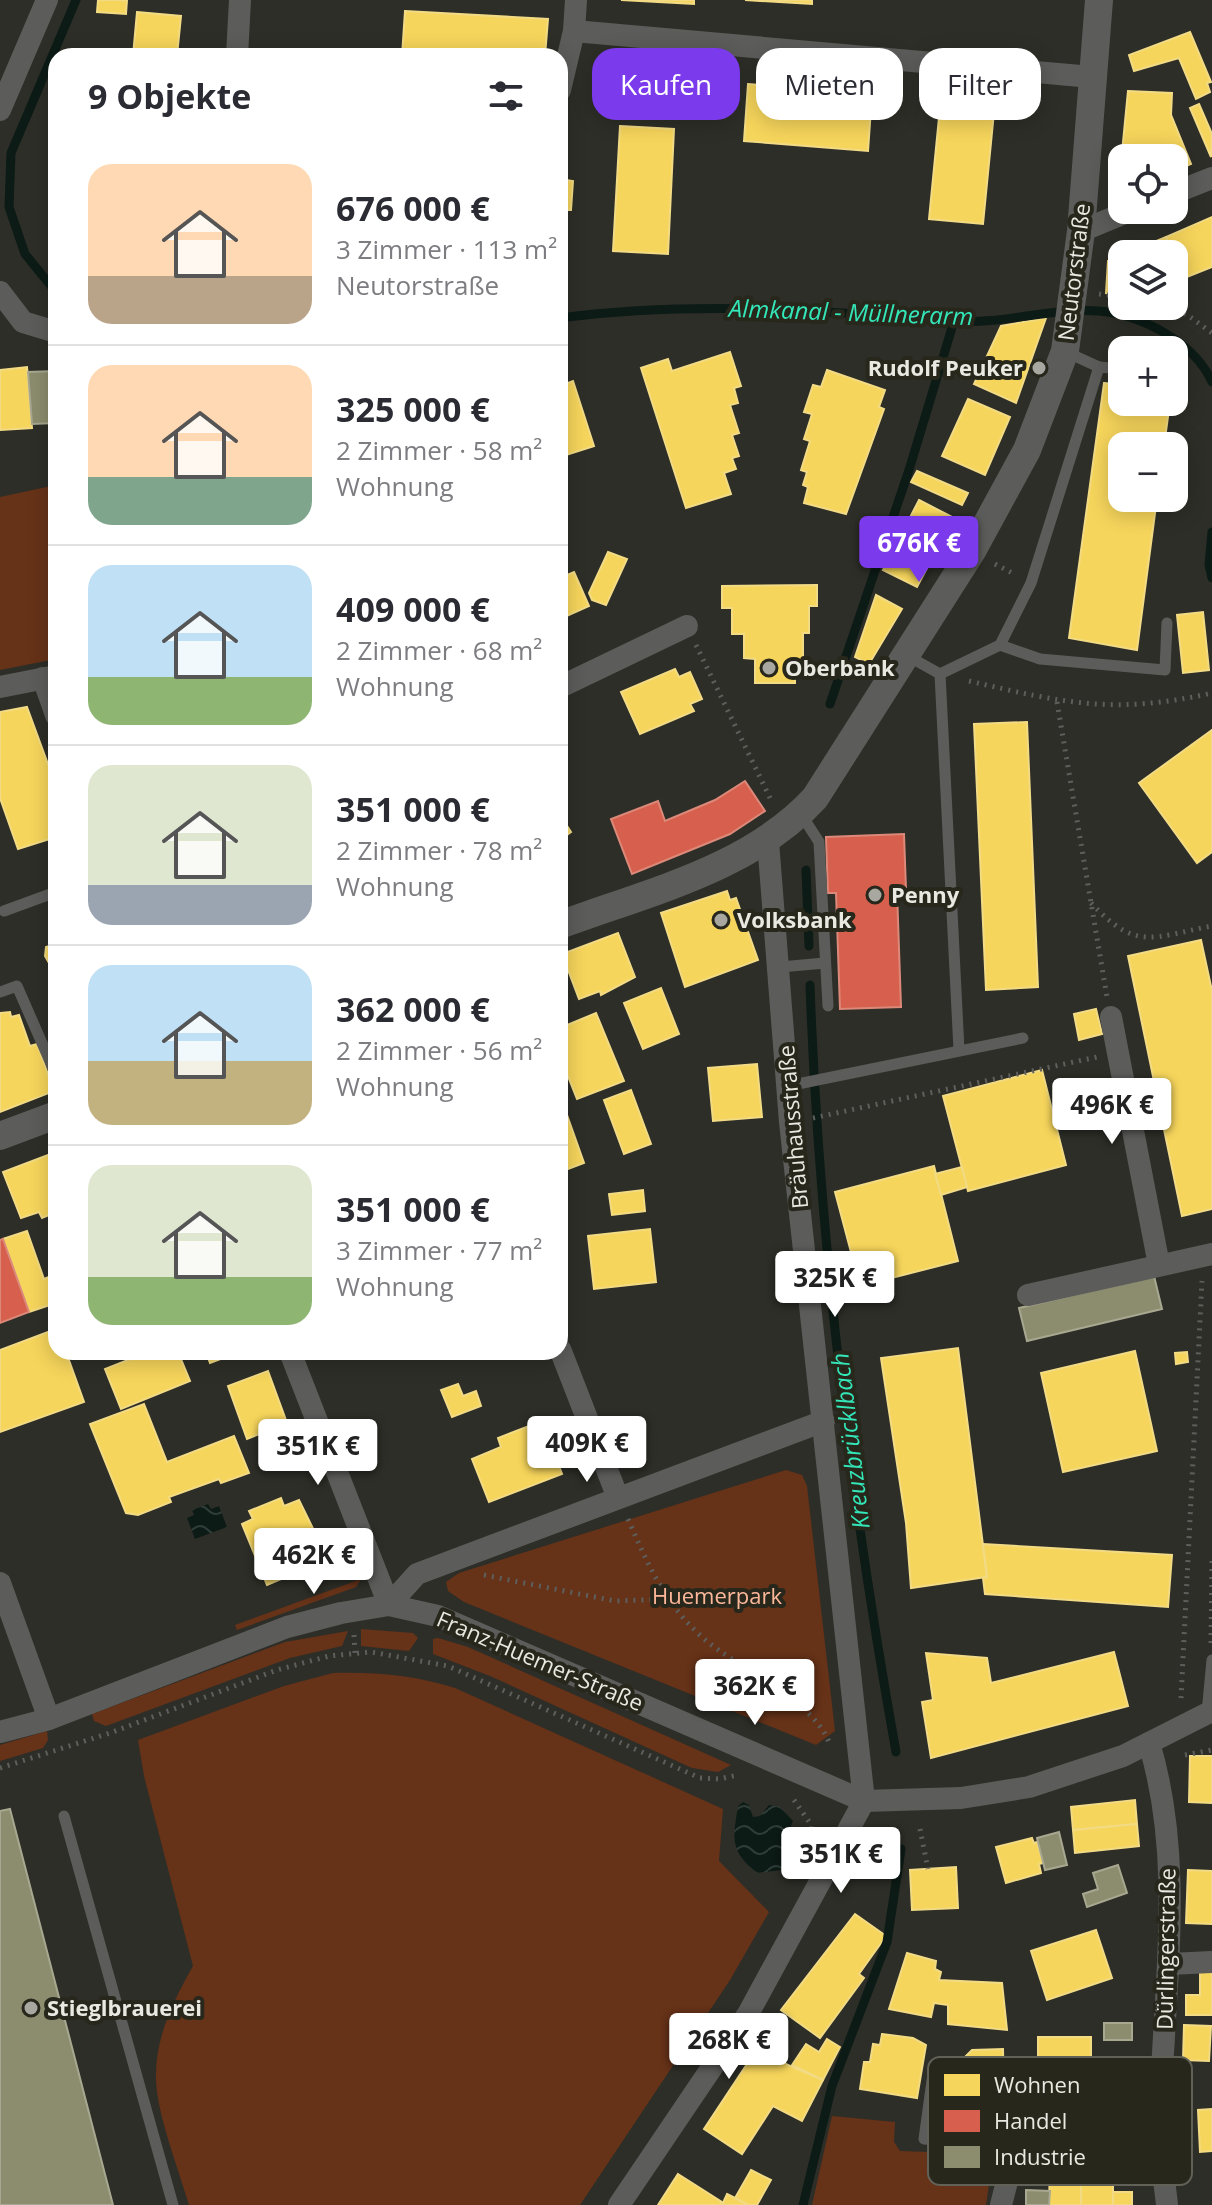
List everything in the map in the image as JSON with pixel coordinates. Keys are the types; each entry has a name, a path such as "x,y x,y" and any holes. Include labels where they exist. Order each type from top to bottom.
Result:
{"street":[{"path":"0,110 47,0"},
{"path":"237,48 240,0"},
{"path":"568,56 576,0"},
{"name":"Neutorstraße","path":"568,922 730,861 768,841 788,811 823,786 967,560 1027,450 1084,296 1081,231 1099,0"},
{"path":"574,31 1092,77"},
{"path":"1188,187 1212,178"},
{"path":"1081,231 1108,220"},
{"path":"0,292 23,322"},
{"path":"0,318 48,330"},
{"path":"568,683 687,626"},
{"path":"0,687 48,677"},
{"name":"Bräuhausstraße","path":"768,841 780,967 804,1082 824,1421 864,1801"},
{"path":"1111,1017 1159,1265"},
{"path":"0,1136 48,1118"},
{"path":"1028,1295 1208,1255"},
{"path":"293,1360 389,1605 417,1574 824,1421"},
{"path":"564,1360 618,1498"},
{"path":"2,1598 49,1719"},
{"name":"Franz-Huemer-Straße","path":"0,1732 49,1719 287,1627 389,1605 438,1616 864,1801"},
{"path":"619,2205 748,2014 864,1801 961,1798 1012,1791 1097,1767 1209,1712"},
{"name":"Dürlingerstraße","path":"1149,1743 1160,1779 1166,1835 1169,1964 1164,2057"},
{"path":"1169,1964 1212,1962"},
{"path":"1001,2205 1006,2185"},
{"name":"Dürlingerstraße","path":"1165,2185 1167,2205"}],"lane":[{"path":"1068,339 1099,367 1108,368"},
{"path":"940,674 1000,645 1031,583 1099,367"},
{"path":"1000,645 1040,659 1165,670 1167,623"},
{"path":"905,654 940,674"},
{"path":"940,674 959,1050"},
{"path":"788,811 819,842 828,1006"},
{"path":"4,911 48,895"},
{"path":"780,967 825,963"},
{"path":"0,992 17,986 48,1057"},
{"path":"804,1082 1023,1038"},
{"path":"1209,1712 1212,1660"},
{"path":"64,1816 173,2205"},
{"path":"928,2110 924,2139 928,2139"}],"path":[{"path":"1084,296 1108,297"},
{"path":"1188,315 1212,333"},
{"path":"687,626 788,811"},
{"path":"940,674 1057,702 1100,707 1142,705 1212,693"},
{"path":"1057,702 1111,1017"},
{"path":"1091,902 1115,928 1142,939 1212,926"},
{"path":"822,1117 1117,1052"},
{"path":"1181,1703 1208,1255"},
{"path":"628,1518 651,1573 666,1599 705,1640 791,1699 830,1745"},
{"path":"1212,1560 1212,1660"},
{"path":"472,1574 615,1601 666,1599"},
{"path":"354,1635 355,1654"},
{"path":"0,1768 110,1733 277,1670 329,1656 371,1652 448,1666 700,1778 719,1779 739,1774 750,1777"},
{"path":"1180,1755 1212,1750"},
{"path":"786,1793 805,1812 812,1826 803,1859"},
{"path":"920,1829 928,1869"}],"green space":[{"path":"48,487 48,661 0,670 0,497"},
{"name":"Huemerpark","path":"786,1470 802,1475 807,1486 835,1731 816,1745 464,1602 448,1591 446,1582 459,1573"},
{"path":"361,1579 356,1587 237,1630 235,1625"},
{"path":"361,1629 413,1633 418,1638 409,1651 361,1646"},
{"path":"348,1631 342,1646 290,1658 106,1726 94,1721 92,1714 285,1642"},
{"path":"433,1639 468,1647 731,1765 718,1772 692,1768 490,1676 433,1654"},
{"path":"333,1673 394,1675 455,1688 723,1809 719,1861 769,1912 730,1980 580,2205 189,2205 164,2124 156,2078 162,2034 193,1966 144,1776 138,1740 284,1686"},
{"path":"47,1731 48,1740 43,1748 0,1761 0,1745"},
{"path":"832,2116 895,2122 894,2142 900,2151 928,2152 928,2185 989,2185 986,2205 812,2205"}],"water":[{"path":"208,1504 211,1509 219,1506 227,1527 195,1539 187,1518 194,1515 192,1510"},
{"path":"743,1802 749,1805 753,1817 760,1816 769,1805 780,1807 793,1821 788,1834 797,1845 781,1870 757,1873 737,1850 735,1827 738,1806"}],"building: Wohnen":[{"path":"98,0 127,0 126,14 97,12"},
{"path":"621,0 694,0 694,4"},
{"path":"745,0 812,0 812,4"},
{"path":"405,11 548,19 546,48 403,48"},
{"path":"137,12 181,16 178,48 134,48"},
{"path":"1190,32 1211,82 1207,83 1210,92 1196,99 1179,58 1134,71 1129,55"},
{"path":"748,84 756,85 756,120 870,120 868,151 744,141"},
{"path":"1128,91 1172,93 1171,115 1183,144 1123,144"},
{"path":"1199,104 1212,134 1211,157 1190,108"},
{"path":"939,120 993,120 983,224 929,219"},
{"path":"620,126 674,129 668,254 613,251"},
{"path":"568,180 573,181 571,210 568,210"},
{"path":"1212,217 1212,267 1188,277 1188,240 1167,240 1166,237"},
{"path":"1046,318 1016,403 974,384 1001,326"},
{"path":"730,352 741,386 734,388 738,403 730,405 739,433 732,435 739,456 732,458 736,469 724,473 731,494 686,508 641,368 668,359 672,371"},
{"path":"27,367 32,428 0,430 0,370"},
{"path":"827,370 885,390 879,407 884,409 846,514 804,503 808,487 803,485 807,472 801,470 810,441 804,439 812,414 804,412 813,385 821,387"},
{"path":"573,381 594,446 568,454 568,383"},
{"path":"1104,383 1108,383 1108,416 1168,416 1166,432 1108,432 1108,512 1155,512 1137,650 1069,638"},
{"path":"968,399 1010,417 985,475 942,456"},
{"path":"917,471 968,493 962,505 911,482"},
{"path":"919,500 954,518 917,587 883,570"},
{"path":"608,552 627,559 606,605 592,600 589,593"},
{"path":"574,572 589,606 568,615 568,575"},
{"path":"817,585 817,606 809,606 809,633 803,633 803,661 795,661 795,683 755,683 755,659 744,658 744,634 732,634 732,608 722,608 722,586"},
{"path":"876,595 902,609 869,664 855,657"},
{"path":"1203,612 1209,670 1183,673 1177,615"},
{"path":"675,669 679,677 690,672 702,699 690,704 694,711 640,734 621,692"},
{"path":"27,707 48,764 48,840 18,849 0,798 0,712"},
{"path":"1027,722 1038,987 986,990 974,724"},
{"path":"1212,730 1212,852 1197,863 1139,783"},
{"path":"727,891 730,900 736,898 758,960 685,987 661,913"},
{"path":"618,933 635,977 601,995 600,991 579,999 568,970 568,952"},
{"path":"1201,940 1212,991 1212,1209 1182,1216 1128,956"},
{"path":"661,988 679,1034 643,1049 624,1003"},
{"path":"1096,1009 1102,1034 1079,1040 1074,1014"},
{"path":"10,1012 11,1017 19,1015 30,1046 37,1044 48,1074 48,1093 0,1112 0,1013"},
{"path":"596,1013 624,1081 577,1099 568,1076 568,1025"},
{"path":"757,1064 762,1117 713,1121 708,1068"},
{"path":"1042,1070 1066,1165 968,1191 943,1096"},
{"path":"631,1090 651,1144 624,1154 604,1100"},
{"path":"568,1118 584,1163 568,1169"},
{"path":"48,1155 48,1215 42,1218 39,1212 21,1218 3,1172"},
{"path":"934,1166 958,1261 860,1286 835,1192"},
{"path":"962,1167 967,1187 941,1195 935,1174"},
{"path":"643,1190 645,1211 612,1215 609,1194"},
{"path":"650,1229 656,1282 594,1289 588,1236"},
{"path":"27,1231 44,1279 48,1277 48,1306 29,1312 3,1239"},
{"path":"48,1332 48,1360 69,1360 84,1402 0,1432 0,1350"},
{"path":"958,1348 987,1577 911,1588 906,1523 881,1358"},
{"path":"1135,1351 1157,1451 1063,1472 1041,1373"},
{"path":"1187,1352 1188,1362 1176,1364 1175,1353"},
{"path":"128,1360 181,1360 190,1381 121,1409 105,1369"},
{"path":"268,1371 287,1423 247,1439 228,1386"},
{"path":"458,1384 463,1396 476,1391 481,1406 452,1417 441,1390"},
{"path":"144,1404 167,1462 234,1436 249,1473 221,1483 219,1479 169,1497 171,1502 138,1515 126,1513 90,1424"},
{"path":"542,1421 562,1474 489,1502 472,1459 501,1447 498,1438"},
{"path":"281,1498 284,1506 299,1500 326,1555 301,1565 303,1570 267,1585 242,1524 253,1519 249,1511"},
{"path":"983,1544 1172,1555 1168,1607 985,1594 983,1578 987,1577"},
{"path":"1114,1652 1128,1706 931,1758 922,1702 933,1700 926,1653 987,1658 991,1683"},
{"path":"1190,1756 1212,1756 1212,1803 1189,1802"},
{"path":"1135,1800 1137,1824 1073,1830 1071,1807"},
{"path":"1137,1824 1139,1846 1075,1853 1073,1830"},
{"path":"1032,1838 1034,1843 1037,1842 1043,1863 1039,1864 1041,1873 1006,1883 996,1847"},
{"path":"956,1867 958,1908 912,1910 910,1870"},
{"path":"1188,1870 1212,1871 1212,1924 1186,1923"},
{"path":"855,1914 886,1936 859,1974 864,1978 820,2038 781,2010"},
{"path":"1096,1930 1112,1978 1047,2000 1031,1951"},
{"path":"907,1953 936,1961 935,1969 941,1972 939,1980 1002,1983 1007,2030 948,2024 948,2005 934,2003 931,2017 889,2009"},
{"path":"1200,1972 1212,1972 1212,2015 1186,2015 1186,1995 1200,1995"},
{"path":"1184,2025 1211,2026 1209,2061 1183,2057"},
{"path":"882,2034 913,2038 926,2045 917,2098 860,2089 864,2062 870,2062 873,2044 880,2045"},
{"path":"1038,2037 1091,2037 1091,2057 1038,2057"},
{"path":"827,2039 840,2047 823,2080 792,2065 806,2044 819,2052"},
{"path":"759,2046 788,2065 823,2080 802,2121 773,2106 742,2154 704,2129"},
{"path":"1003,2049 1003,2057 965,2057 972,2050"},
{"path":"1212,2109 1212,2151 1200,2152 1198,2110"},
{"path":"751,2170 771,2180 757,2205 748,2205 735,2198"},
{"path":"678,2174 722,2202 720,2205 658,2205"},
{"path":"1049,2185 1081,2185 1081,2205 1049,2205"},
{"path":"1081,2185 1113,2185 1113,2205 1081,2205"},
{"path":"1113,2192 1132,2192 1132,2205 1113,2205"},
{"path":"727,2194 735,2198 748,2205 722,2205"}],"building: Handel":[{"path":"745,781 765,811 730,834 632,874 611,819 658,801 665,821 715,800"},
{"path":"904,834 906,890 897,891 901,1007 840,1009 836,893 828,893 826,837"},
{"path":"3,1239 29,1312 0,1323 0,1240"}],"building: Industrie":[{"path":"48,371 48,423 32,424 28,372"},
{"path":"1154,1276 1162,1309 1027,1341 1019,1308"},
{"name":"Stieglbrauerei","path":"10,1809 113,2205 0,2205 0,1811"},
{"path":"1059,1832 1067,1865 1045,1870 1037,1838"},
{"path":"1118,1865 1127,1893 1087,1907 1083,1894 1098,1889 1093,1873"},
{"path":"1104,2023 1132,2023 1132,2040 1104,2040"},
{"path":"1026,2190 1050,2191 1049,2205 1026,2205"}],"waterway":[{"name":"Almkanal - Müllnerarm","path":"56,48 76,0"},
{"name":"Almkanal - Müllnerarm","path":"48,66 11,153 9,207 25,254 48,282"},
{"name":"Almkanal - Müllnerarm","path":"568,317 658,310 757,309 972,322 1063,311 1099,311 1132,318 1165,333 1193,355 1212,382"},
{"name":"Kreuzbrücklbach","path":"830,704 909,470 954,321"},
{"name":"Almkanal - Müllnerarm","path":"1212,532 1209,565 1212,578"},
{"name":"Kreuzbrücklbach","path":"806,870 809,946"},
{"name":"Kreuzbrücklbach","path":"810,985 829,1274 851,1466 896,1752"},
{"name":"Kreuzbrücklbach","path":"803,2205 832,2086 887,1942 901,1849"}],"place":[{"name":"Rudolf Peuker","path":"1039,368"},
{"name":"Oberbank","path":"769,668"},
{"name":"Penny","path":"875,895"},
{"name":"Volksbank","path":"721,920"},
{"name":"Stieglbrauerei","path":"31,2008"}]}
